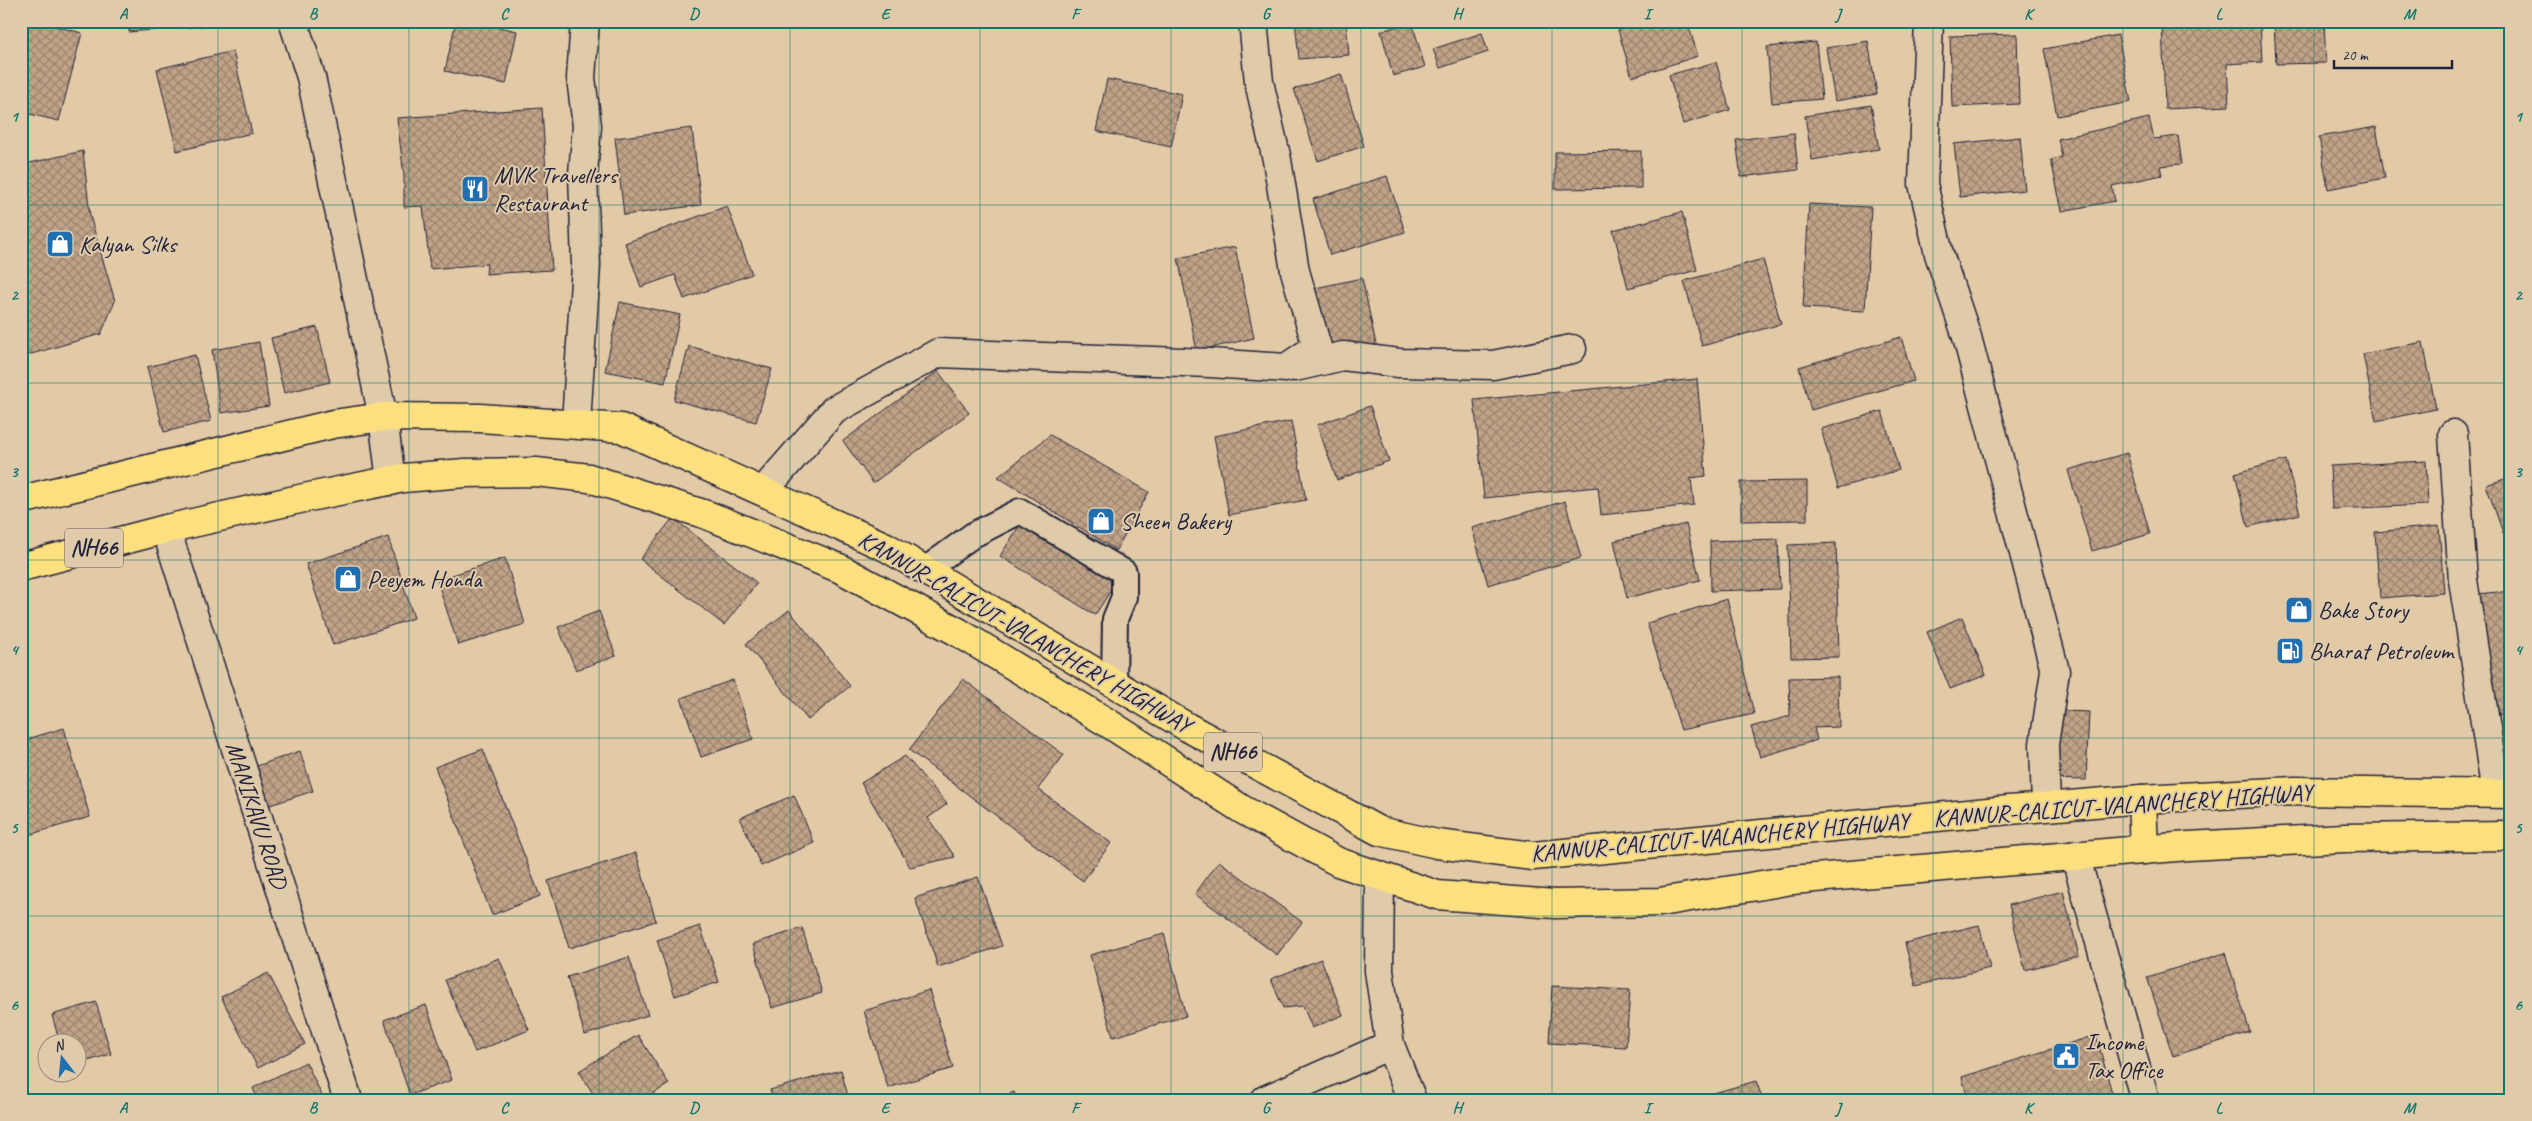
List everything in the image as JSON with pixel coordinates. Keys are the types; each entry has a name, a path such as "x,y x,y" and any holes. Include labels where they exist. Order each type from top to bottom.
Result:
{"highway":[{"name":"KANNUR-CALICUT-VALANCHERY HIGHWAY","path":"21,500 333,424 383,417 576,423 621,428 886,547 1187,726 1379,831 1437,844 1533,856 2046,806 2142,799 2295,791 2503,793"},
{"name":"KANNUR-CALICUT-VALANCHERY HIGHWAY","path":"21,567 166,530 304,498 391,481 465,473 536,472 589,478 725,522 839,568 958,632 1108,723 1243,810 1338,862 1437,895 1555,904 1660,902 1792,880 2075,855 2344,838 2511,836"},
{"path":"2142,799 2144,850"}],"street":[{"path":"293,21 311,77 383,417 391,481"},
{"path":"576,423 586,265 583,173 587,126 581,78 585,21"},
{"path":"1253,21 1259,82 1277,160 1295,271 1317,347 1286,368"},
{"path":"1928,21 1923,184 1939,254 1967,337 2055,671 2044,744 2046,806"},
{"path":"772,481 834,410 938,353 1210,363 1286,368 1343,356 1399,363 1493,365 1572,349"},
{"path":"2453,434 2462,580 2503,793"},
{"name":"MANIKAVU ROAD","path":"166,530 348,1100"},
{"path":"2075,855 2145,1100"},
{"path":"1380,876 1379,971 1390,1044 1412,1100"},
{"path":"1265,1100 1390,1044"}],"lane":[{"path":"925,570 973,535 1020,511 1124,572 1124,597 1115,619 1114,683"}],"building":[{"path":"21,21 36,21 82,33 59,121 21,112"},
{"path":"129,21 213,21 213,25 129,32"},
{"path":"456,21 472,21 517,31 506,84 445,71"},
{"path":"715,21 801,21 800,29"},
{"path":"1295,21 1346,21 1349,55 1299,59"},
{"path":"1648,21 1687,21 1698,56 1632,77 1618,30"},
{"path":"2162,21 2260,21 2262,62 2227,64 2229,106 2165,109"},
{"path":"2274,21 2324,21 2326,63 2276,64"},
{"path":"1412,22 1425,67 1393,76 1381,31"},
{"path":"1482,33 1488,52 1440,68 1433,49"},
{"path":"2017,34 2019,104 1952,107 1950,36"},
{"path":"2118,35 2131,102 2057,116 2044,49"},
{"path":"1868,41 1877,94 1835,101 1826,48"},
{"path":"1816,42 1822,99 1772,103 1767,47"},
{"path":"233,51 252,133 177,151 157,69"},
{"path":"1716,62 1730,110 1683,124 1669,75"},
{"path":"1341,74 1364,146 1318,161 1294,89"},
{"path":"1107,79 1182,94 1171,147 1096,131"},
{"path":"1871,105 1879,149 1812,160 1805,116"},
{"name":"MVK Travellers Restaurant","path":"542,108 552,270 486,274 487,264 430,269 423,206 404,207 404,176 397,118"},
{"path":"2149,118 2154,139 2178,136 2182,164 2160,166 2162,175 2112,186 2115,201 2062,211 2051,160 2062,157 2058,139"},
{"path":"2376,127 2385,178 2328,189 2319,137"},
{"path":"692,128 701,205 624,215 615,138"},
{"path":"1794,133 1798,170 1741,177 1736,140"},
{"path":"2020,137 2025,190 1960,197 1954,144"},
{"name":"Kalyan Silks","path":"83,151 90,216 115,301 101,334 21,357 21,165"},
{"path":"1641,151 1641,188 1555,189 1555,152"},
{"path":"1387,176 1405,232 1330,255 1313,199"},
{"path":"1809,204 1871,207 1865,311 1803,308"},
{"path":"727,206 752,274 684,299 675,275 641,287 625,243"},
{"path":"1682,212 1697,270 1628,288 1613,230"},
{"path":"1235,247 1254,338 1197,351 1178,258"},
{"path":"1763,259 1781,324 1702,346 1684,281"},
{"path":"1362,278 1377,349 1317,347 1306,290"},
{"path":"620,302 680,315 665,383 605,371"},
{"path":"317,327 330,382 284,393 271,338"},
{"path":"1901,337 1914,381 1811,410 1799,367"},
{"path":"259,342 269,406 221,413 212,350"},
{"path":"2423,342 2436,409 2376,421 2363,354"},
{"path":"689,346 772,369 756,422 674,400"},
{"path":"195,355 211,421 164,432 147,367"},
{"path":"938,371 969,413 873,483 843,441"},
{"path":"1697,379 1706,476 1691,478 1694,505 1601,515 1598,487 1484,498 1474,400"},
{"path":"2511,390 2511,422 2508,422"},
{"path":"1370,406 1389,461 1337,480 1317,425"},
{"path":"1882,411 1899,470 1838,488 1821,429"},
{"path":"1291,421 1306,500 1229,515 1214,436"},
{"name":"Sheen Bakery","path":"1050,435 1149,492 1116,550 998,477"},
{"path":"2127,453 2150,534 2092,551 2068,470"},
{"path":"2286,460 2300,514 2248,527 2235,473"},
{"path":"2426,461 2428,505 2332,509 2330,466"},
{"path":"2511,477 2511,536 2505,538 2486,485"},
{"path":"1807,481 1807,520 1741,521 1741,482"},
{"path":"1565,501 1581,558 1488,585 1472,528"},
{"path":"1025,517 1120,576 1095,615 1000,556"},
{"path":"673,518 757,583 724,625 640,559"},
{"path":"1686,524 1700,580 1627,598 1614,541"},
{"path":"2439,526 2444,593 2380,598 2375,532"},
{"path":"388,537 414,618 333,645 306,564"},
{"path":"1778,539 1780,589 1711,591 1710,541"},
{"path":"1836,543 1839,657 1791,658 1788,545"},
{"path":"505,558 525,624 458,645 437,580"},
{"path":"2511,592 2511,712 2497,715 2477,594"},
{"path":"1727,599 1754,714 1681,730 1647,623"},
{"path":"789,610 850,686 808,720 746,644"},
{"path":"599,611 616,656 576,670 558,627"},
{"path":"1962,617 1986,675 1950,689 1927,632"},
{"path":"1838,677 1839,727 1814,728 1817,740 1760,757 1751,727 1790,716 1789,678"},
{"path":"963,679 1064,755 1038,789 1111,843 1083,881 909,750"},
{"path":"733,680 753,739 701,757 681,698"},
{"path":"2045,710 2089,712 2086,780 2042,779"},
{"path":"64,728 90,817 21,837 21,741"},
{"path":"483,749 540,896 492,915 435,767"},
{"path":"300,751 313,791 267,806 254,767"},
{"path":"905,756 947,804 928,818 955,857 910,867 861,783"},
{"path":"794,795 814,843 761,866 740,818"},
{"path":"636,853 656,921 569,948 548,881"},
{"path":"1219,861 1302,922 1277,955 1195,894"},
{"path":"978,877 1002,946 938,967 915,898"},
{"path":"2063,891 2079,956 2025,970 2009,905"},
{"path":"1979,925 1990,968 1916,986 1905,943"},
{"path":"700,926 719,982 675,996 657,940"},
{"path":"802,928 822,993 772,1008 753,944"},
{"path":"1164,934 1186,1016 1113,1037 1090,955"},
{"path":"2225,953 2250,1032 2173,1056 2147,977"},
{"path":"629,957 648,1015 585,1035 567,977"},
{"path":"499,958 529,1030 475,1052 445,980"},
{"path":"1321,959 1343,1015 1312,1028 1303,1006 1283,1008 1271,979"},
{"path":"268,973 305,1044 258,1068 221,997"},
{"path":"1552,986 1630,990 1626,1047 1549,1043"},
{"path":"929,990 953,1068 888,1088 864,1011"},
{"path":"96,1002 111,1054 88,1061 88,1034 57,1034 52,1015"},
{"path":"426,1005 452,1080 410,1095 384,1020"},
{"path":"638,1035 669,1084 643,1100 597,1100 579,1071"},
{"name":"Income Tax Office","path":"2096,1035 2114,1100 1968,1100 1962,1077"},
{"path":"306,1062 324,1100 258,1100 253,1088"},
{"path":"841,1070 849,1100 773,1100 770,1090"},
{"path":"1756,1081 1763,1100 1689,1100"},
{"path":"1014,1092 1017,1100 995,1100"}],"place":[{"name":"MVK Travellers Restaurant","path":"475,189"},
{"name":"Kalyan Silks","path":"60,244"},
{"name":"Sheen Bakery","path":"1101,521"},
{"name":"Peeyem Honda","path":"348,579"},
{"name":"Bake Story","path":"2299,610"},
{"name":"Bharat Petroleum","path":"2290,651"},
{"name":"Income Tax Office","path":"2066,1056"}]}
